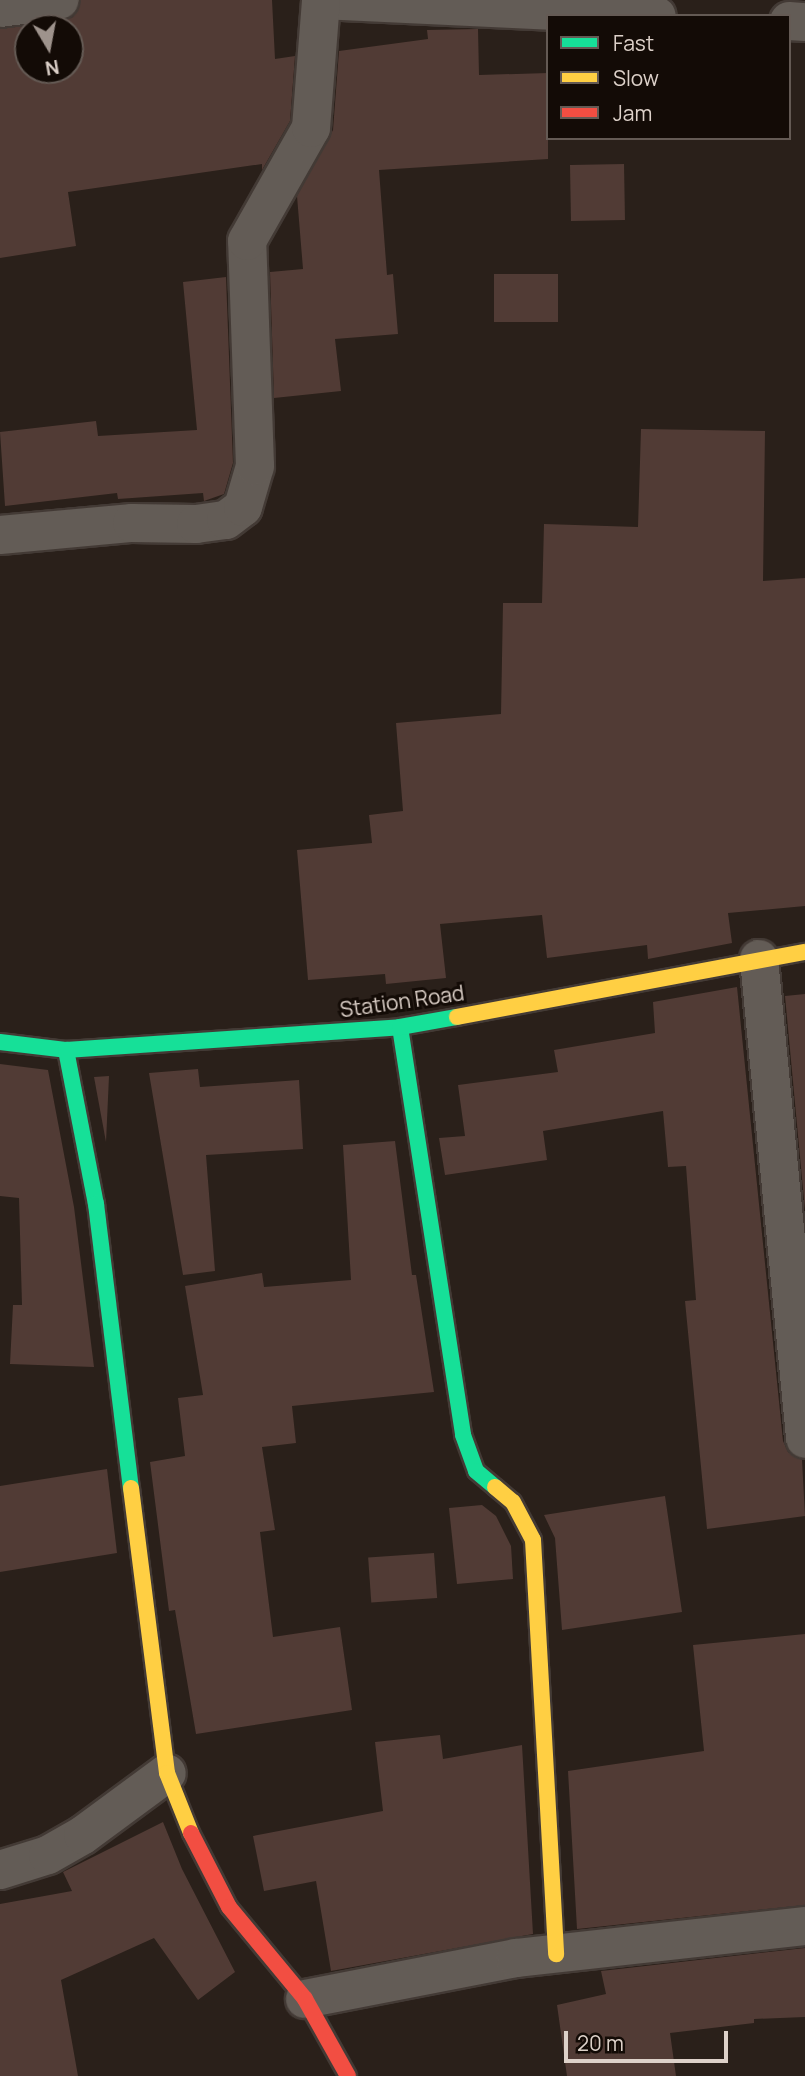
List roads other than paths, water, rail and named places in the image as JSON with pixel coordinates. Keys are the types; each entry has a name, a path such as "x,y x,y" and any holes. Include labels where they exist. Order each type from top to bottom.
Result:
{"street":[{"path":"0,8 58,0"},
{"path":"0,535 132,523 196,524 226,520 243,507 256,466 247,241 311,128 321,0 615,14"},
{"name":"Station Road","path":"0,1042 66,1050 400,1027 805,952"},
{"path":"759,959 805,1438"},
{"path":"400,1027 463,1435 476,1471 513,1502 533,1540 556,1954"},
{"path":"66,1050 96,1204 167,1773 202,1861 229,1907 305,1999 348,2076"},
{"path":"0,1870 48,1854 83,1835 167,1773"},
{"path":"305,1999 556,1954 805,1926"}]}
